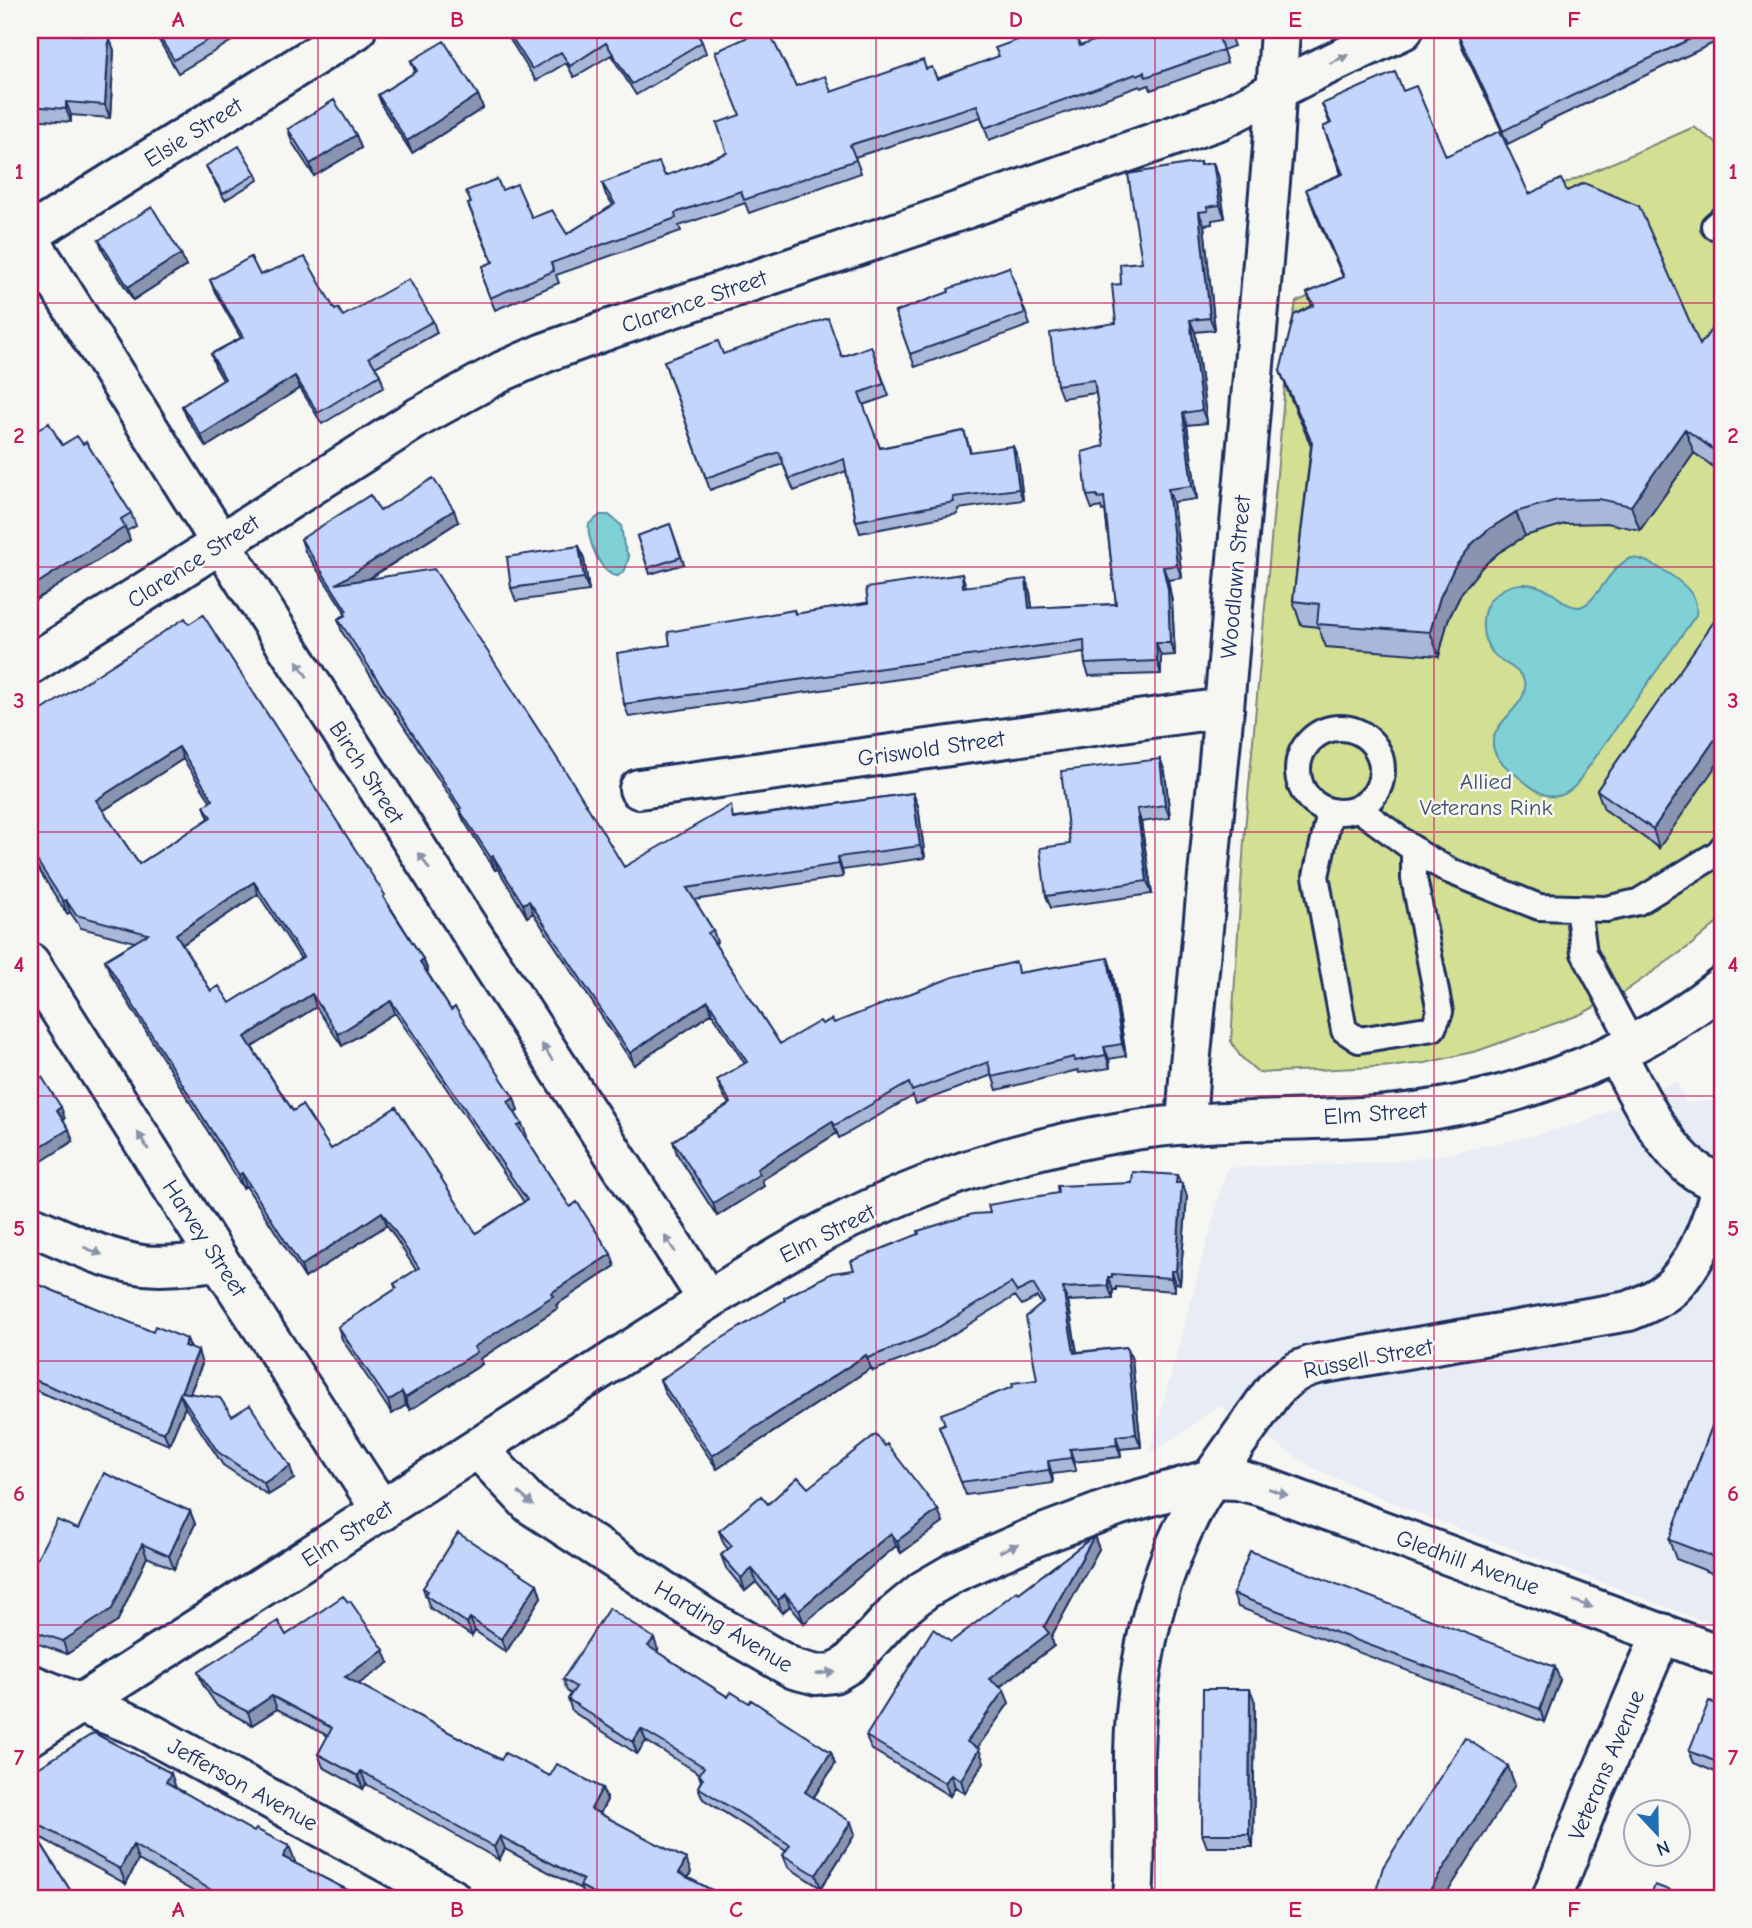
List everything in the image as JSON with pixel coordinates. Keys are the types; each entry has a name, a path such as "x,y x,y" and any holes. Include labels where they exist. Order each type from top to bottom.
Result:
{"street":[{"name":"Elsie Street","path":"30,234 356,30"},
{"name":"Woodlawn Street","path":"1186,1125 1189,1065 1224,708 1278,89 1280,30"},
{"name":"Clarence Street","path":"30,666 220,542 456,395 544,353 1219,120 1403,30"},
{"name":"Birch Street","path":"30,240 220,542 708,1300"},
{"name":"Griswold Street","path":"639,789 1224,708"},
{"name":"Harvey Street","path":"30,963 382,1511"},
{"name":"Elm Street","path":"30,1736 479,1450 708,1300 823,1232 863,1212 947,1178 1054,1146 1124,1132 1186,1125 1373,1116 1455,1106 1544,1082 1624,1049 1663,1028 1722,986"},
{"name":"Russell Street","path":"1133,1898 1136,1707 1156,1609 1178,1537 1197,1500 1280,1383 1291,1374 1311,1365 1629,1311 1654,1300 1676,1283 1688,1266 1716,1209 1722,1185 1693,1169 1675,1152 1641,1101 1624,1049"},
{"path":"30,1225 103,1255 129,1262 156,1266 219,1261"},
{"name":"Harding Avenue","path":"479,1450 530,1504 705,1618 794,1669 817,1675 834,1673 849,1664 895,1614 924,1590 955,1572 1032,1538 1120,1505 1211,1479"},
{"name":"Gledhill Avenue","path":"1211,1479 1238,1480 1261,1486 1722,1656"},
{"name":"Veterans Avenue","path":"1552,1898 1591,1798 1662,1633"},
{"name":"Jefferson Avenue","path":"30,1684 137,1726 451,1898"}],"lane":[{"path":"1336,728 1351,729 1365,735 1382,758 1384,774 1380,788 1371,800 1359,808 1345,813 1330,812 1316,806 1306,796 1299,782 1297,767 1301,753 1310,741 1322,732 1336,728"},
{"path":"1359,808 1414,849 1450,871 1539,906 1606,909 1638,902 1722,848"},
{"path":"1330,812 1316,876 1345,1030 1359,1040 1433,1028 1440,1012 1414,878 1414,849"},
{"path":"1578,908 1584,953 1624,1049"}],"shaded area":[{"path":"1676,1081 1686,1103 1722,1100 1722,1438 1676,1559 1722,1577 1722,1628 1410,1510 1313,1468 1218,1405 1180,1435 1150,1452 1227,1168 1392,1162 1441,1155 1582,1123"}],"green space":[{"name":"Allied Veterans Rink","path":"1694,127 1722,147 1722,919 1691,945 1624,992 1579,1015 1477,1051 1425,1063 1396,1066 1259,1073 1240,1056 1231,1041 1244,841 1289,340 1296,302"}],"water":[{"path":"600,515 609,515 621,525 624,546 629,557 625,570 618,576 606,570 592,547 589,524"},
{"path":"1631,558 1655,565 1679,582 1694,598 1696,615 1575,786 1558,796 1542,794 1499,759 1493,746 1495,734 1519,703 1524,692 1524,681 1519,673 1496,657 1489,647 1483,626 1485,611 1498,592 1520,584 1543,588 1570,605 1584,605 1615,569"}],"building":[{"path":"155,30 225,30 174,60"},
{"path":"507,30 695,30 702,42 632,84 606,43 570,66 561,52 532,69"},
{"path":"768,30 796,86 825,76 831,92 923,60 926,69 932,67 937,79 999,56 995,48 1045,30 1074,30 1080,46 1123,30 1228,30 1229,33 1219,37 1223,50 1146,77 1144,72 1136,74 985,128 977,105 850,145 856,160 744,200 741,191 675,213 676,218 551,263 554,271 490,298 483,280 483,266 493,262 468,204 471,203 466,191 497,179 502,190 517,184 532,218 552,210 567,234 615,204 602,183 659,162 665,176 727,153 717,123 740,115 715,52"},
{"path":"1466,30 1709,30 1503,131 1458,34"},
{"path":"30,31 109,37 105,105 66,102 66,109 30,106"},
{"path":"444,41 478,95 407,141 378,95 417,71 411,61"},
{"path":"1395,72 1403,91 1416,86 1446,156 1500,131 1529,194 1561,179 1567,191 1584,183 1639,206 1700,345 1722,315 1722,456 1685,429 1631,506 1599,499 1557,500 1516,512 1473,543 1454,568 1440,597 1430,632 1317,624 1319,604 1293,601 1312,443 1280,371 1294,315 1314,305 1307,293 1344,277 1306,189 1343,174 1323,127 1331,123 1322,104"},
{"path":"334,100 356,135 310,164 288,129"},
{"path":"239,146 256,174 223,194 206,166"},
{"path":"1200,162 1200,165 1213,163 1220,205 1207,207 1208,211 1199,212 1210,318 1190,320 1202,410 1183,413 1192,486 1168,489 1177,565 1163,567 1168,589 1170,643 1156,643 1157,661 1085,664 1084,640 624,704 617,653 670,645 668,632 794,610 795,614 868,603 866,588 962,574 963,587 1026,579 1029,608 1116,604 1104,497 1087,496 1082,452 1104,446 1094,380 1057,385 1050,333 1116,323 1112,285 1121,284 1120,264 1142,262 1128,174"},
{"path":"152,207 181,254 128,287 99,240"},
{"path":"251,257 260,275 305,257 335,310 338,308 343,316 409,279 433,321 369,357 380,375 318,413 295,376 201,435 182,406 225,379 211,354 243,337 210,280"},
{"path":"1009,267 1025,313 910,354 895,312"},
{"path":"828,318 842,357 871,346 884,384 859,393 880,448 964,431 970,452 1013,446 1019,489 953,497 954,502 856,521 844,459 789,479 779,452 706,478 664,361 718,341 723,354"},
{"path":"49,423 62,445 77,436 83,444 86,442 131,513 121,519 125,527 30,588 30,435"},
{"path":"433,478 454,510 336,584 434,569 575,786 624,867 731,805 733,819 913,793 920,846 838,857 839,864 687,888 713,930 708,933 780,1044 820,1021 822,1024 832,1019 834,1023 953,977 1016,962 1018,973 1108,958 1122,1044 1104,1047 1106,1055 1075,1061 1074,1057 992,1077 988,1062 912,1091 909,1083 835,1125 832,1121 757,1169 760,1174 713,1203 673,1141 731,1103 717,1080 747,1062 708,1001 630,1053 529,901 523,904 459,809 461,808 338,619 346,615 344,613 347,611 301,539 370,495 380,511"},
{"path":"670,524 681,557 648,568 637,536"},
{"path":"579,546 584,578 511,588 507,557"},
{"path":"1722,610 1722,729 1653,829 1597,790"},
{"path":"203,615 385,895 383,897 423,959 420,962 451,1010 455,1007 514,1098 508,1102 522,1124 518,1126 570,1207 577,1202 611,1254 551,1293 553,1296 474,1347 477,1352 405,1398 402,1392 388,1401 338,1327 397,1288 394,1284 419,1268 382,1212 301,1266 242,1173 239,1175 105,960 148,934 76,915 66,900 63,901 30,850 30,718 185,618 189,624","holes":["179,747 213,800 204,806 211,817 139,864 96,800","254,882 303,957 230,1003 219,986 211,991 176,934","312,994 338,1034 391,1001 527,1200 476,1233 396,1107 331,1149 302,1105 293,1111 245,1037"]},
{"path":"1160,759 1165,805 1137,809 1147,881 1046,896 1040,848 1070,844 1061,771"},
{"path":"30,1068 37,1080 42,1077 61,1107 57,1110 69,1129 30,1153"},
{"path":"1133,1172 1177,1175 1176,1183 1182,1183 1176,1271 1171,1271 1171,1278 1112,1274 1112,1277 1108,1277 1108,1286 1063,1288 1074,1353 1127,1347 1136,1434 1116,1436 1117,1445 1070,1449 1071,1458 1048,1461 1049,1470 961,1482 939,1426 945,1424 941,1414 1013,1387 1012,1383 1037,1380 1026,1317 1044,1302 1033,1284 1017,1292 1011,1283 924,1336 868,1358 866,1355 712,1456 660,1380 785,1300 784,1298 832,1273 854,1270 851,1261 919,1234 918,1231 973,1214 990,1213 988,1205 1058,1193 1057,1186 1132,1183"},
{"path":"30,1281 153,1332 155,1326 187,1339 184,1346 198,1351 181,1392 220,1398 232,1416 250,1405 290,1466 264,1483 218,1452 180,1394 164,1433 30,1378"},
{"path":"1722,1400 1722,1560 1669,1540"},
{"path":"876,1434 885,1446 887,1444 938,1510 897,1541 891,1533 799,1610 785,1594 778,1600 752,1569 741,1578 721,1555 732,1546 719,1531 761,1496 768,1504 798,1477 808,1488"},
{"path":"104,1473 190,1511 169,1556 142,1544 112,1609 63,1641 30,1630 30,1562 34,1564 57,1520 78,1529"},
{"path":"458,1533 537,1584 501,1639 470,1618 467,1623 425,1595 428,1591 423,1588"},
{"path":"1094,1536 1044,1627 1049,1633 989,1679 1004,1690 967,1742 979,1749 961,1780 951,1774 945,1783 866,1736 933,1629 951,1642"},
{"path":"1250,1551 1555,1667 1540,1709 1233,1594"},
{"path":"343,1596 350,1601 384,1650 345,1677 501,1760 505,1753 550,1776 557,1764 602,1788 591,1809 686,1859 679,1873 727,1898 603,1898 580,1886 583,1880 500,1836 494,1847 361,1771 358,1776 318,1754 332,1728 272,1696 248,1712 212,1693 198,1672 278,1621 286,1635"},
{"path":"609,1608 654,1638 648,1646 728,1697 731,1692 749,1703 751,1700 831,1752 805,1792 851,1822 816,1875 783,1855 790,1845 698,1787 703,1778 699,1775 704,1767 641,1729 633,1742 568,1699 576,1687 563,1679"},
{"path":"1203,1689 1250,1689 1249,1834 1202,1834"},
{"path":"1709,1701 1722,1706 1722,1764 1689,1751"},
{"path":"94,1733 171,1773 166,1782 254,1832 256,1829 289,1846 283,1857 363,1898 218,1898 220,1895 133,1845 120,1869 30,1820 30,1773"},
{"path":"1465,1738 1508,1766 1425,1898 1374,1898 1383,1867"},
{"path":"30,1826 70,1890 56,1898 30,1898"},
{"path":"1655,1885 1690,1898 1650,1898"}]}
